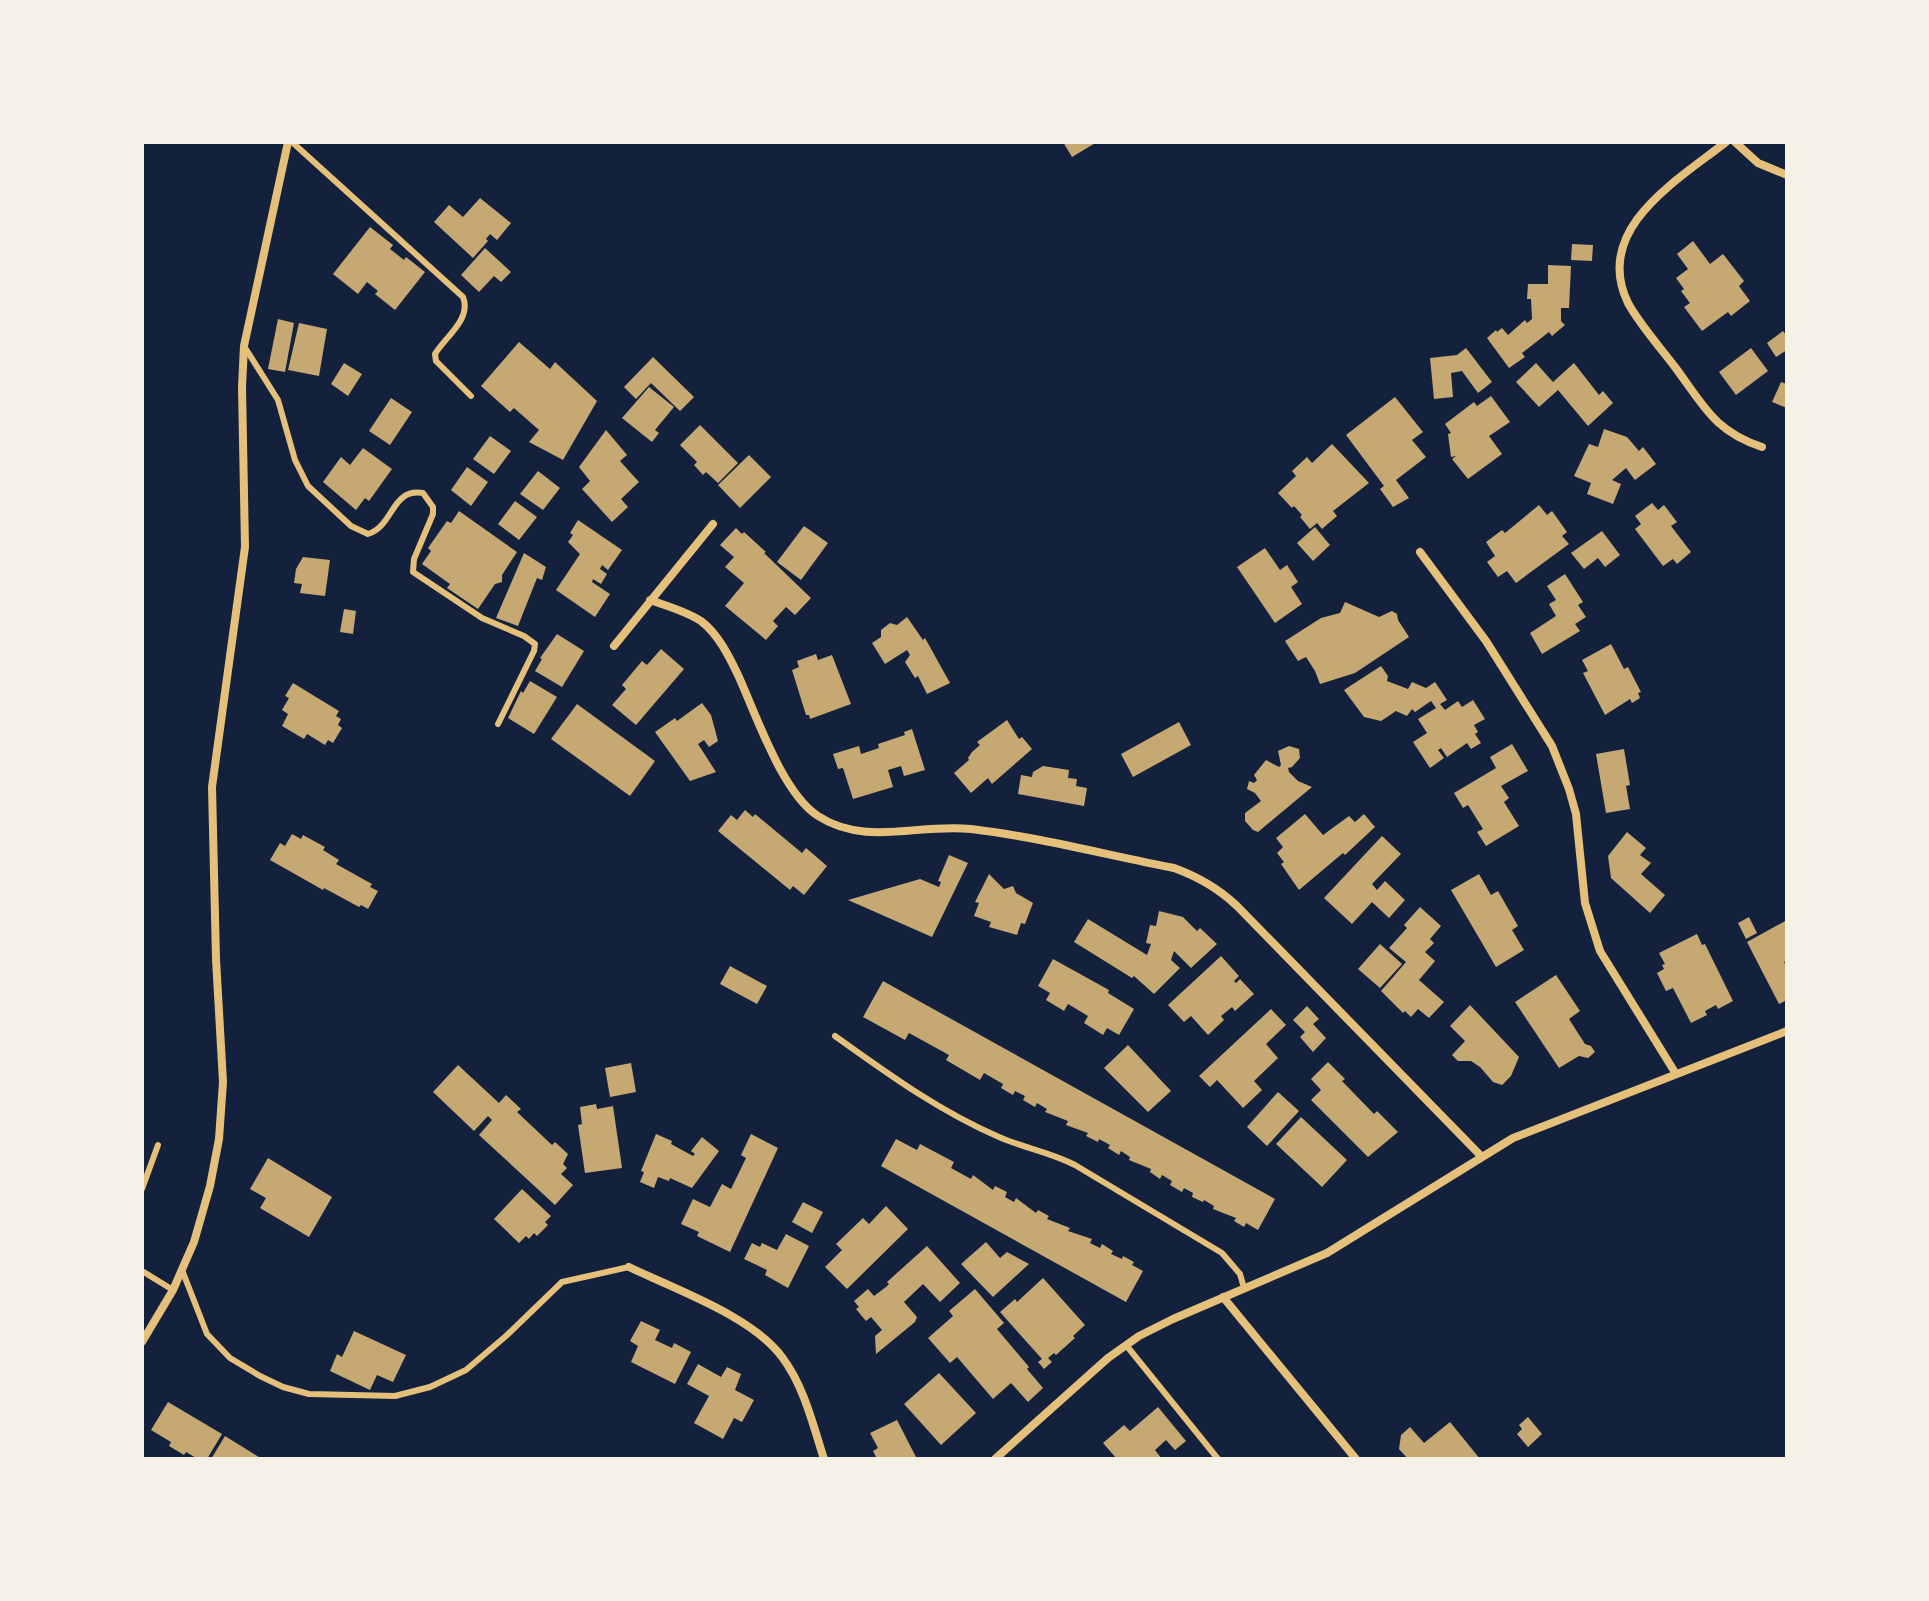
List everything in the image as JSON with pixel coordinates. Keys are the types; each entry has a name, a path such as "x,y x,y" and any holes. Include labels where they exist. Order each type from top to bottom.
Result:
{"street":[{"path":"142,1342 173,1290 194,1242 219,1139 223,1082 216,959 212,787 245,547 244,346 290,142"},
{"path":"1726,142 1641,213 1624,243 1619,268 1629,304 1714,420 1738,439 1762,447"},
{"path":"1735,142 1758,163 1787,175"},
{"path":"614,646 713,524"},
{"path":"1420,552 1486,641 1552,746 1576,814 1585,903 1595,939 1676,1074"},
{"path":"650,600 702,622 717,638 729,657 780,768 796,796 815,814 838,827 861,833 967,829 1174,868 1196,875 1237,906 1482,1157"},
{"path":"995,1459 1108,1358 1173,1319 1327,1253 1513,1138 1787,1031"},
{"path":"629,1267 740,1321 773,1346 802,1394 824,1459"},
{"path":"1223,1297 1356,1459"}],"lane":[{"path":"290,142 463,297 466,303 461,321 435,354 436,361 471,396"},
{"path":"244,346 278,400 295,460 308,486 351,526 368,534 382,526 401,497 423,493 433,507 433,514 414,559 413,572 482,618 535,644 498,724"},
{"path":"835,1036 928,1101 998,1137 1056,1155 1222,1253 1240,1274 1244,1288"},
{"path":"142,1189 158,1145"},
{"path":"182,1270 207,1334 230,1358 260,1376 309,1394 395,1396 430,1387 466,1370 562,1282 629,1267"},
{"path":"142,1271 173,1290"},
{"path":"1126,1345 1218,1459"}],"building":[{"path":"1063,142 1097,142 1072,157"},
{"path":"480,198 511,223 497,240 490,234 486,239 488,241 473,258 434,222 449,205 463,217"},
{"path":"370,227 393,245 390,249 425,272 395,310 375,294 378,291 367,282 358,294 333,274"},
{"path":"1693,241 1710,264 1723,254 1744,281 1739,286 1750,301 1731,316 1728,312 1702,331 1684,307 1690,303 1676,278 1688,269 1677,254"},
{"path":"1572,244 1593,245 1592,261 1571,260"},
{"path":"485,248 511,272 501,282 494,276 479,292 461,275"},
{"path":"1548,265 1571,266 1569,308 1561,308 1561,321 1565,325 1552,336 1549,332 1522,353 1525,357 1509,368 1487,338 1502,328 1508,335 1525,320 1527,323 1532,319 1531,299 1527,299 1528,284 1548,284"},
{"path":"278,319 294,323 285,372 268,369"},
{"path":"299,323 327,329 319,376 288,370"},
{"path":"1783,331 1787,336 1787,350 1776,357 1767,343"},
{"path":"519,342 550,369 555,362 597,401 563,460 529,442 539,430 514,408 510,412 481,386"},
{"path":"1466,348 1492,382 1478,393 1462,371 1451,373 1453,397 1434,399 1430,358 1457,355"},
{"path":"1751,348 1768,371 1736,395 1719,372"},
{"path":"653,357 694,397 680,411 651,383 636,399 624,387"},
{"path":"344,363 362,374 348,396 331,384"},
{"path":"1536,363 1553,382 1574,363 1599,395 1603,391 1613,403 1588,426 1558,390 1539,407 1516,382"},
{"path":"1781,382 1787,384 1787,408 1772,402"},
{"path":"649,387 674,407 655,430 659,433 652,442 622,418"},
{"path":"1491,396 1510,422 1489,436 1502,454 1468,479 1452,459 1456,456 1451,457 1448,434 1451,433 1445,424 1474,402 1477,406"},
{"path":"1395,397 1423,432 1412,440 1426,457 1396,480 1409,498 1393,507 1380,489 1384,486 1346,435"},
{"path":"391,398 412,412 390,445 369,431"},
{"path":"700,425 738,463 718,483 706,472 703,475 694,465 697,462 680,445"},
{"path":"1604,429 1627,437 1639,451 1643,447 1656,464 1635,480 1626,468 1612,480 1621,484 1613,504 1587,494 1591,483 1574,476 1589,444 1598,447"},
{"path":"606,430 627,455 620,461 639,482 621,499 628,507 612,522 582,489 590,481 579,467"},
{"path":"490,436 511,451 494,474 473,459"},
{"path":"1332,444 1369,483 1333,511 1337,516 1322,529 1317,523 1310,529 1294,506 1292,508 1278,493 1296,476 1292,471 1307,457 1312,463"},
{"path":"363,448 392,469 369,501 365,498 356,510 323,482 341,457 350,465"},
{"path":"749,455 771,477 740,508 718,485"},
{"path":"467,467 488,482 471,506 451,490"},
{"path":"538,471 560,488 543,510 520,494"},
{"path":"515,501 537,517 519,540 498,524"},
{"path":"1652,503 1658,510 1664,505 1677,522 1671,526 1691,552 1677,564 1673,559 1663,566 1635,529 1641,524 1635,516"},
{"path":"1539,505 1547,515 1552,511 1567,532 1562,536 1569,544 1516,583 1507,571 1498,577 1487,562 1495,556 1486,542 1502,530 1505,533"},
{"path":"459,511 517,552 502,575 502,582 495,584 478,609 447,588 450,584 422,564 431,551 428,548 447,521 451,523"},
{"path":"578,520 622,550 608,570 602,565 600,569 607,574 601,584 593,579 592,582 610,594 595,617 556,590 580,554 568,542"},
{"path":"804,526 828,543 801,580 777,562"},
{"path":"1315,527 1330,545 1313,561 1297,543"},
{"path":"736,528 766,552 811,598 795,615 786,607 773,621 778,626 766,640 725,606 744,583 725,567 734,557 720,545"},
{"path":"1602,531 1620,555 1605,567 1598,558 1584,569 1571,553"},
{"path":"1265,548 1280,570 1287,565 1298,582 1291,587 1302,604 1275,623 1237,567"},
{"path":"524,553 546,567 542,580 537,578 518,626 496,618"},
{"path":"303,557 330,560 325,596 300,593 302,584 294,583 296,569"},
{"path":"1565,574 1583,602 1578,605 1586,617 1575,624 1580,631 1542,654 1530,633 1556,616 1549,604 1556,600 1547,586"},
{"path":"1345,602 1379,617 1392,611 1397,614 1409,637 1355,673 1320,684 1306,657 1298,661 1285,641 1321,618 1340,613"},
{"path":"344,609 356,611 353,634 340,632"},
{"path":"907,617 923,640 925,638 950,683 927,694 918,676 915,678 905,662 910,655 907,650 885,664 872,643 881,637 881,630 890,623 897,625"},
{"path":"557,634 584,651 562,687 535,671"},
{"path":"1611,644 1641,692 1638,693 1640,698 1632,703 1630,699 1605,715 1583,673 1588,671 1582,660"},
{"path":"661,649 684,669 636,725 612,705 626,689 622,685 642,661 647,665"},
{"path":"816,654 818,660 832,655 851,704 810,719 792,670 799,667 797,661"},
{"path":"1381,666 1388,676 1387,681 1408,689 1412,682 1426,688 1435,682 1447,700 1440,704 1445,710 1458,701 1462,707 1473,700 1485,719 1474,725 1481,743 1471,749 1467,743 1447,757 1441,748 1438,750 1444,758 1430,768 1413,742 1427,733 1418,719 1436,708 1431,701 1415,712 1412,709 1407,716 1396,711 1381,721 1364,717 1344,690"},
{"path":"530,681 557,697 534,734 508,718 521,691 523,693"},
{"path":"293,683 339,711 336,716 341,719 338,725 342,728 333,743 328,740 325,745 307,734 304,739 282,726 288,714 282,710 289,698 285,696"},
{"path":"702,703 711,715 718,741 709,747 704,740 698,744 716,772 690,781 655,732"},
{"path":"577,704 655,761 630,796 551,739"},
{"path":"1007,720 1019,739 1022,737 1032,749 992,784 988,778 971,793 954,773 969,760 980,745 977,742"},
{"path":"1179,722 1191,745 1133,777 1121,754"},
{"path":"912,729 925,770 904,776 901,766 888,770 893,787 853,799 843,768 838,769 833,754 859,746 861,754 879,748 878,744 905,735 904,732"},
{"path":"1512,744 1528,771 1501,786 1509,798 1504,802 1519,826 1486,846 1477,832 1483,829 1468,805 1463,808 1454,793 1496,768 1490,757"},
{"path":"1289,746 1299,749 1300,758 1288,768 1289,772 1298,781 1312,787 1258,832 1245,821 1245,813 1261,801 1247,789 1249,781 1254,783 1257,780 1254,775 1266,760 1279,767 1278,751"},
{"path":"1624,749 1630,809 1606,813 1596,754"},
{"path":"1043,766 1069,770 1068,778 1077,779 1076,786 1087,788 1084,806 1018,794 1021,775 1032,777 1033,772"},
{"path":"745,810 753,817 755,814 802,853 806,848 827,866 804,895 793,886 790,890 718,831 731,815 737,820"},
{"path":"1305,814 1323,835 1349,816 1355,822 1364,814 1375,827 1345,855 1343,853 1299,890 1281,864 1284,862 1277,853 1283,847 1276,838"},
{"path":"1627,832 1646,848 1640,855 1651,863 1641,874 1665,895 1650,913 1611,878 1608,856"},
{"path":"292,834 301,839 303,835 325,847 323,850 339,860 336,864 372,884 370,887 378,891 368,909 323,890 270,860 280,843 285,846"},
{"path":"1382,836 1401,854 1372,884 1377,890 1385,881 1405,900 1389,918 1372,902 1352,924 1324,898"},
{"path":"949,855 968,863 932,937 848,900 920,879 939,887 941,882 938,881"},
{"path":"989,874 1004,889 1013,886 1016,893 1033,903 1017,935 989,927 991,922 974,916 979,903 975,902"},
{"path":"1479,874 1491,895 1498,891 1518,926 1512,930 1524,950 1496,967 1451,890"},
{"path":"1420,907 1441,926 1430,939 1434,943 1425,952 1435,961 1419,980 1444,1002 1429,1018 1418,1009 1411,1017 1405,1011 1403,1013 1381,991 1406,962 1389,948"},
{"path":"1159,911 1183,917 1217,944 1191,968 1174,951 1171,960 1180,968 1154,994 1134,976 1132,978 1074,942 1088,919 1147,955 1151,944 1146,943 1150,925 1156,926"},
{"path":"1749,917 1757,933 1746,939 1738,923"},
{"path":"1787,920 1787,961 1784,962 1787,968 1787,1000 1779,1004 1747,942"},
{"path":"1697,934 1733,1001 1718,1009 1716,1005 1705,1011 1707,1015 1691,1023 1673,988 1666,991 1657,973 1664,969 1662,965 1665,964 1659,953"},
{"path":"1380,944 1402,964 1380,988 1358,969"},
{"path":"1221,956 1239,976 1234,981 1236,983 1240,979 1254,994 1235,1011 1232,1007 1221,1016 1224,1020 1208,1035 1191,1016 1184,1022 1168,1005"},
{"path":"1053,959 1109,990 1108,993 1134,1009 1119,1035 1107,1028 1103,1035 1084,1023 1088,1016 1068,1004 1064,1011 1046,1000 1050,993 1038,986"},
{"path":"730,966 767,986 757,1004 720,984"},
{"path":"1556,975 1580,1011 1569,1019 1585,1044 1595,1052 1588,1058 1579,1056 1559,1068 1515,1002"},
{"path":"883,981 1275,1199 1258,1230 1246,1223 1244,1227 1234,1221 1236,1218 1213,1209 1214,1206 1204,1200 1192,1197 1193,1193 1184,1188 1182,1192 1170,1185 1172,1181 1162,1175 1160,1179 1150,1172 1151,1169 1129,1160 1130,1157 1121,1151 1119,1155 1108,1148 1110,1145 1066,1125 1068,1121 1045,1112 1047,1109 1037,1103 1035,1107 1023,1100 1025,1096 1015,1091 1013,1095 1001,1088 1003,1084 984,1073 980,1080 946,1060 949,1055 909,1033 905,1040 863,1017"},
{"path":"1470,1005 1519,1057 1511,1076 1502,1085 1493,1082 1471,1061 1458,1061 1452,1055 1465,1041 1450,1026"},
{"path":"1307,1006 1319,1019 1313,1024 1326,1038 1313,1052 1300,1037 1305,1032 1293,1020"},
{"path":"1271,1009 1286,1025 1266,1044 1278,1058 1254,1081 1262,1090 1243,1108 1217,1080 1210,1087 1199,1076"},
{"path":"1128,1045 1171,1091 1148,1112 1104,1068"},
{"path":"1328,1062 1374,1114 1377,1111 1398,1132 1368,1157 1311,1100 1321,1090 1311,1079"},
{"path":"631,1063 636,1092 610,1097 605,1068"},
{"path":"458,1065 499,1103 506,1095 521,1109 517,1112 552,1145 555,1142 568,1154 563,1164 567,1168 561,1174 573,1185 555,1205 479,1135 492,1120 488,1116 474,1131 433,1092"},
{"path":"1278,1092 1299,1111 1267,1146 1247,1127"},
{"path":"596,1104 597,1109 613,1106 622,1168 585,1173 578,1125 582,1124 580,1107"},
{"path":"1301,1117 1347,1160 1322,1187 1276,1144"},
{"path":"656,1134 693,1156 695,1154 691,1151 702,1137 719,1151 692,1188 670,1178 669,1181 658,1177 654,1188 640,1182 644,1172 641,1171"},
{"path":"751,1134 778,1148 730,1252 697,1236 699,1232 681,1224 693,1199 710,1207 722,1184 731,1189 746,1158 741,1155"},
{"path":"896,1139 917,1150 920,1144 954,1162 951,1168 971,1179 973,1175 993,1190 995,1186 1007,1192 1005,1197 1014,1202 1016,1198 1036,1213 1038,1210 1049,1216 1047,1219 1070,1228 1068,1231 1092,1239 1090,1243 1100,1248 1102,1244 1113,1251 1111,1254 1134,1262 1132,1265 1143,1271 1126,1302 881,1166"},
{"path":"268,1158 332,1197 309,1237 260,1208 266,1198 250,1189"},
{"path":"522,1189 551,1216 545,1222 548,1225 537,1236 534,1233 529,1239 526,1236 519,1243 494,1219"},
{"path":"803,1202 823,1212 812,1233 792,1222"},
{"path":"886,1206 908,1229 847,1289 825,1267 842,1250 836,1244 863,1218 869,1224"},
{"path":"786,1234 809,1246 788,1288 765,1275 767,1270 744,1259 752,1243 760,1247 762,1243 777,1250"},
{"path":"986,1242 1000,1258 1007,1252 1029,1264 993,1297 961,1264"},
{"path":"927,1246 960,1283 940,1302 923,1284 904,1302 917,1317 915,1322 876,1354 875,1336 882,1330 871,1317 866,1321 856,1309 859,1307 854,1301 868,1289 874,1296 886,1287 887,1282"},
{"path":"1043,1278 1085,1325 1056,1355 1054,1353 1048,1358 1052,1362 1044,1369 1038,1362 1042,1359 1000,1312 1015,1299 1017,1302"},
{"path":"975,1289 1004,1323 997,1329 1043,1388 1028,1402 1011,1383 993,1399 957,1357 950,1363 928,1338 953,1316 949,1311"},
{"path":"641,1321 660,1330 655,1340 672,1348 674,1343 691,1352 675,1384 631,1362 638,1346 630,1341"},
{"path":"354,1331 406,1355 393,1382 377,1375 370,1390 330,1371 337,1354 342,1357"},
{"path":"698,1364 721,1377 727,1367 741,1374 735,1390 754,1400 742,1422 734,1418 723,1439 694,1423 709,1396 687,1384"},
{"path":"939,1373 976,1413 941,1445 904,1404"},
{"path":"168,1402 222,1434 207,1459 198,1459 186,1452 184,1455 169,1446 171,1442 151,1430"},
{"path":"1158,1407 1186,1441 1175,1450 1166,1440 1155,1450 1162,1459 1117,1459 1103,1443 1124,1425 1130,1431"},
{"path":"1528,1417 1542,1434 1528,1447 1517,1434 1522,1429 1519,1425"},
{"path":"897,1420 917,1459 877,1459 873,1451 878,1448 870,1433"},
{"path":"1450,1422 1480,1459 1408,1459 1399,1449 1401,1435 1410,1427 1424,1443"},
{"path":"225,1436 262,1459 211,1459"}]}
